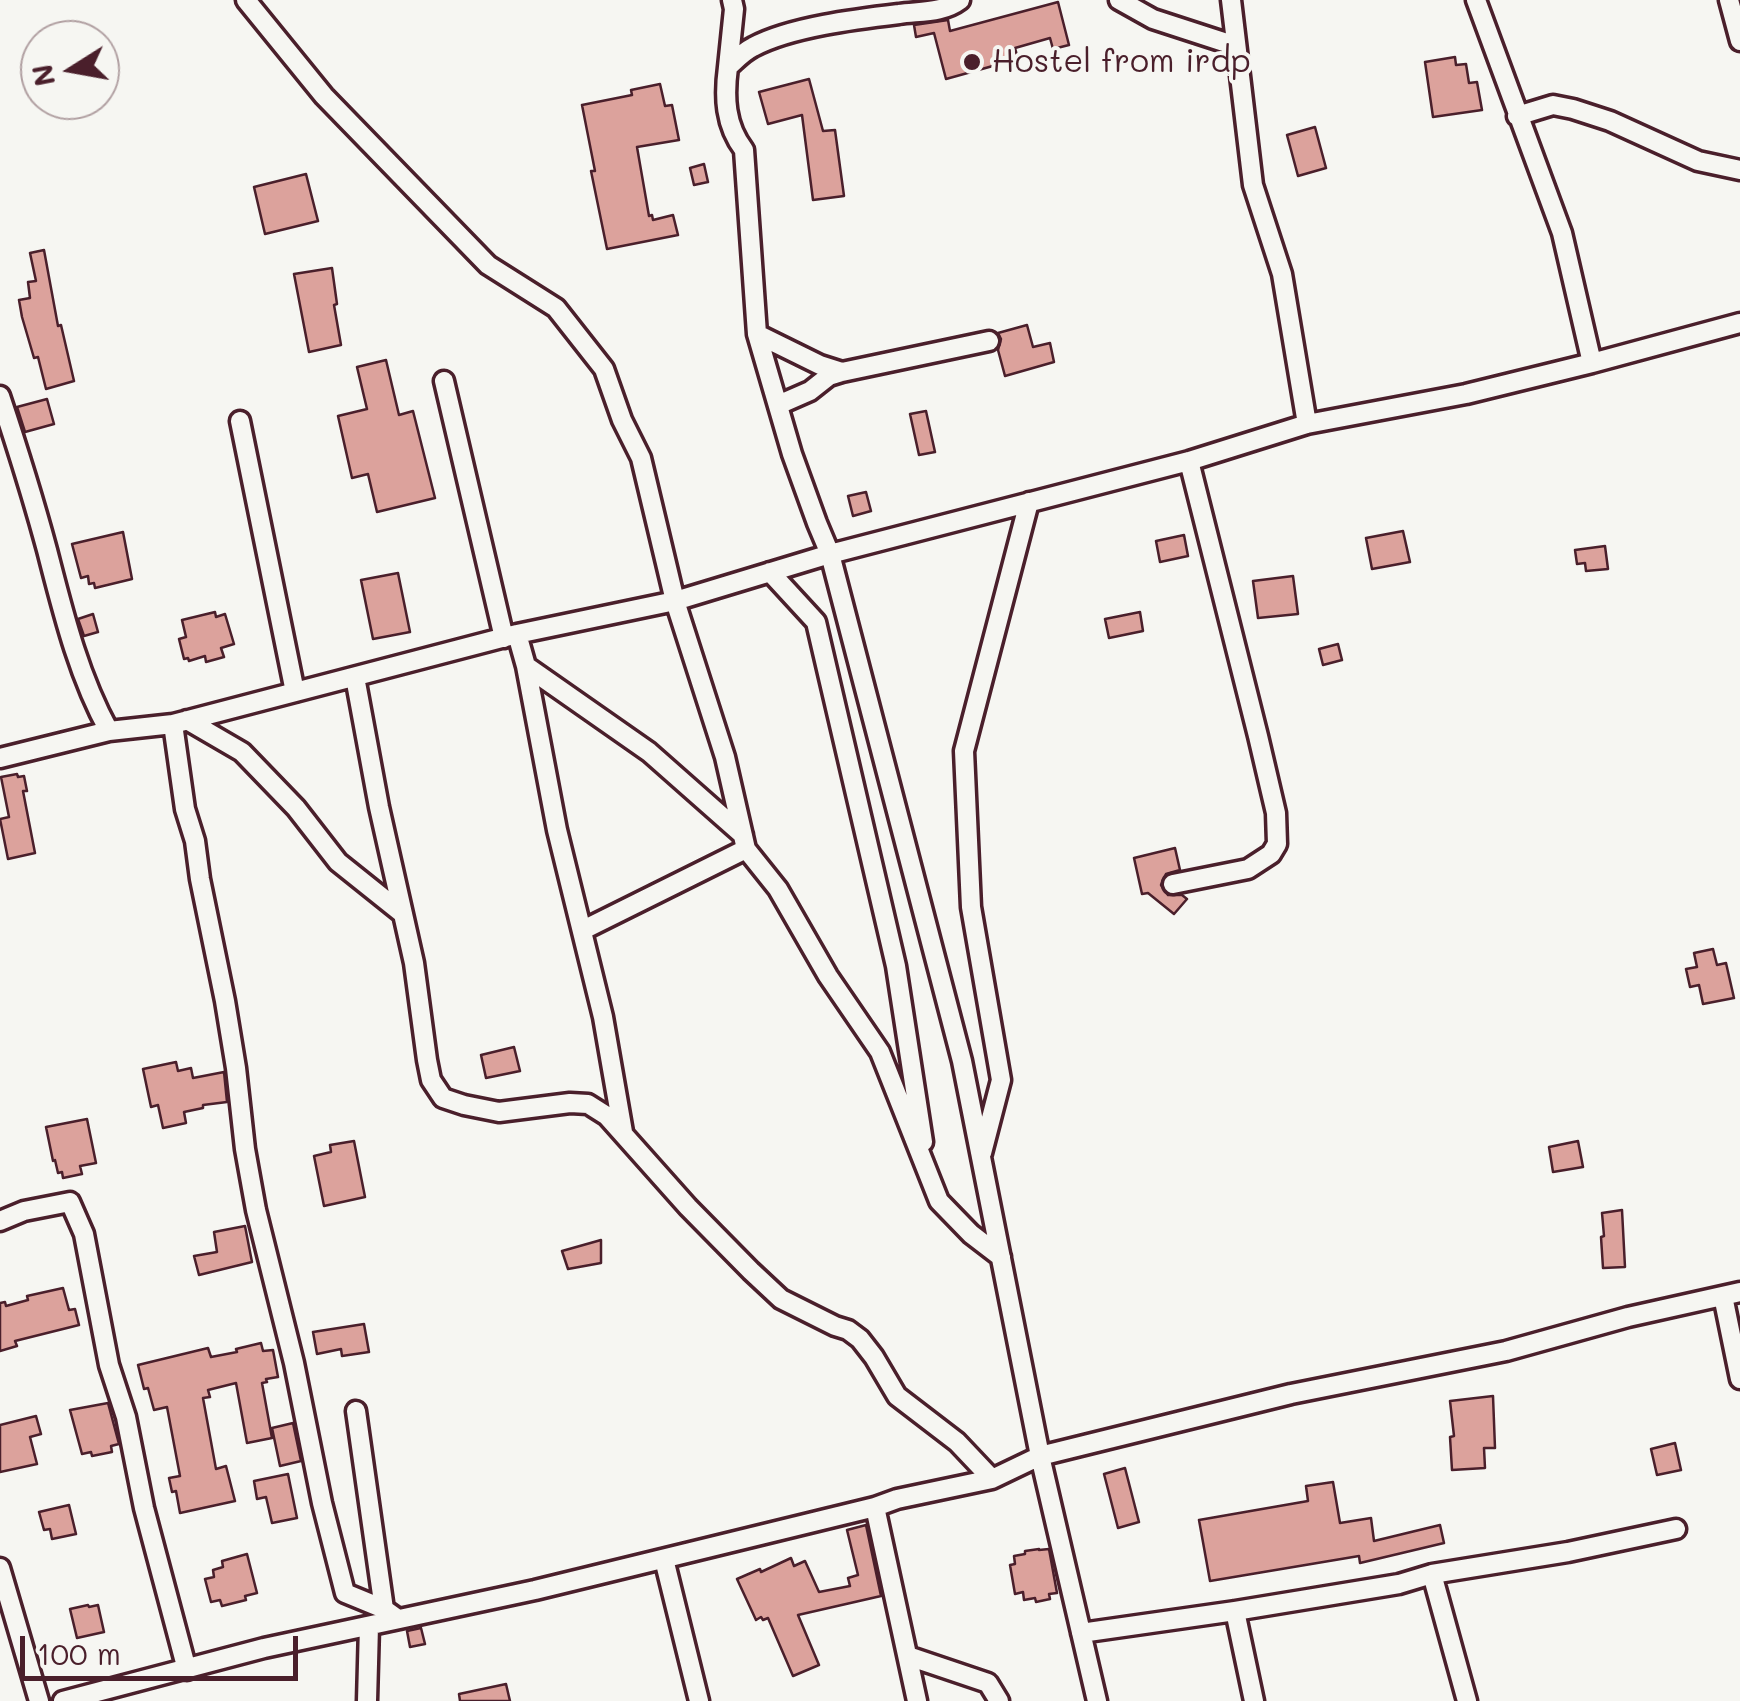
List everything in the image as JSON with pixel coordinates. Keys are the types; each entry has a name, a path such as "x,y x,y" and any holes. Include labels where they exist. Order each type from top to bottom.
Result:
{"street":[{"path":"246,0 324,96 488,264 556,308 604,369 641,458 676,601 725,758 745,842"},
{"path":"732,0 725,93 733,136 744,150 757,334 792,454 830,554 962,1061 1040,1456 1097,1701"},
{"path":"728,67 749,48 774,38 858,20 931,11 960,0"},
{"path":"1118,0 1153,19 1236,46"},
{"path":"1231,0 1253,185 1282,274 1306,424"},
{"path":"1476,0 1562,233 1592,363"},
{"path":"1730,0 1740,41"},
{"path":"1517,116 1553,106 1574,109 1698,160 1740,170"},
{"path":"0,758 109,731 180,722 510,636 676,601 830,554 1188,461 1306,424 1466,394 1740,323"},
{"path":"757,334 842,372"},
{"path":"778,405 842,372 989,342"},
{"path":"444,380 510,636 526,666 557,830 603,1017 623,1135"},
{"path":"0,396 74,651 109,731"},
{"path":"240,420 295,692"},
{"path":"1173,884 1248,869 1271,854 1277,844 1272,794 1188,461"},
{"path":"981,1157 1002,1080 971,907 964,751 1029,502"},
{"path":"770,572 816,622 896,966 929,1177"},
{"path":"526,666 649,752 745,842 880,1052 938,1201 1001,1258"},
{"path":"355,676 416,980 431,1080 443,1098 499,1112 588,1104 607,1116 750,1272 780,1299 860,1339 897,1396 957,1442 992,1479"},
{"path":"180,722 242,752 296,808 338,862 403,914"},
{"path":"180,722 185,809 195,841 225,1001 256,1210 294,1362 322,1503 346,1593 391,1614"},
{"path":"583,930 745,842"},
{"path":"0,1221 24,1211 70,1202 84,1234 109,1364 188,1670"},
{"path":"62,1701 264,1648 369,1626 391,1614 664,1559 897,1499 992,1479 1040,1456 1291,1394 1506,1351 1731,1294 1740,1379"},
{"path":"356,1410 391,1614"},
{"path":"875,1507 918,1701"},
{"path":"1081,1633 1399,1584 1432,1574 1568,1552 1676,1529"},
{"path":"664,1559 698,1701"},
{"path":"0,1568 40,1701"},
{"path":"1432,1574 1467,1701"},
{"path":"1235,1611 1254,1701"},
{"path":"368,1701 369,1626"},
{"path":"908,1656 988,1683 998,1701"}],"building":[{"path":"1058,2 1069,45 1053,49 1050,38 1015,48 1018,59 946,79 934,33 916,37 914,25 948,20 950,31"},
{"path":"1455,57 1456,65 1466,64 1469,83 1477,82 1482,110 1433,117 1425,62"},
{"path":"809,79 823,131 835,130 844,196 813,200 802,115 768,124 759,92"},
{"path":"660,84 665,106 672,105 679,140 637,147 649,216 653,220 673,215 678,235 607,249 582,105 632,95 631,90"},
{"path":"1315,127 1326,168 1298,176 1287,135"},
{"path":"704,164 708,182 694,185 690,168"},
{"path":"306,174 318,221 265,234 254,187"},
{"path":"44,250 58,326 61,325 74,381 46,389 19,300 30,298 28,282 36,281 30,253"},
{"path":"332,268 341,345 309,352 294,274"},
{"path":"1027,325 1033,347 1050,343 1054,362 1005,376 998,333"},
{"path":"386,360 399,415 413,411 435,498 377,512 368,474 352,478 338,416 367,409 357,367"},
{"path":"47,399 54,424 25,432 17,407"},
{"path":"926,411 935,452 919,455 910,414"},
{"path":"866,492 871,511 853,516 848,496"},
{"path":"1403,531 1410,562 1372,569 1366,538"},
{"path":"123,532 132,579 95,588 94,583 89,584 88,576 81,578 72,544"},
{"path":"1184,535 1188,556 1160,562 1156,541"},
{"path":"1605,546 1608,569 1586,571 1585,563 1577,564 1575,550"},
{"path":"398,573 410,632 373,639 361,580"},
{"path":"1293,576 1298,614 1258,618 1253,581"},
{"path":"215,612 216,617 225,614 234,644 221,648 224,657 206,662 205,656 184,659 179,639 186,637 182,620"},
{"path":"1140,612 1143,631 1109,638 1105,619"},
{"path":"93,614 98,632 84,636 78,619"},
{"path":"1338,644 1342,660 1323,665 1319,649"},
{"path":"24,776 27,791 23,791 35,853 8,859 0,819 9,817 1,777"},
{"path":"1175,848 1180,870 1166,874 1161,885 1168,895 1187,899 1174,914 1148,893 1142,894 1134,858"},
{"path":"1713,949 1717,965 1726,963 1734,998 1703,1004 1699,985 1690,987 1686,969 1697,967 1694,953"},
{"path":"514,1047 520,1071 486,1078 481,1055"},
{"path":"176,1062 178,1071 191,1068 193,1078 224,1072 227,1102 184,1112 186,1123 163,1128 158,1105 151,1107 143,1069"},
{"path":"87,1119 96,1163 80,1166 82,1174 63,1178 53,1161 46,1127"},
{"path":"354,1141 365,1197 324,1206 314,1156 331,1152 330,1145"},
{"path":"1578,1141 1583,1167 1553,1172 1549,1147"},
{"path":"1622,1210 1625,1267 1603,1268 1602,1213"},
{"path":"245,1226 252,1262 199,1275 194,1256 217,1252 214,1232"},
{"path":"601,1240 601,1263 568,1269 562,1251"},
{"path":"63,1288 69,1310 75,1309 79,1325 15,1341 17,1346 0,1351 0,1303 5,1302 6,1306 28,1300 27,1296"},
{"path":"364,1324 369,1352 342,1356 341,1349 317,1354 313,1332"},
{"path":"261,1343 263,1351 273,1350 278,1377 262,1383 272,1438 247,1443 236,1383 208,1390 210,1397 203,1398 216,1469 226,1466 235,1501 180,1513 169,1478 180,1476 167,1407 154,1410 138,1365 208,1348 211,1357"},
{"path":"1493,1396 1495,1448 1484,1448 1485,1468 1452,1470 1450,1401"},
{"path":"108,1403 119,1444 111,1446 112,1452 82,1454 70,1410"},
{"path":"36,1416 41,1434 30,1437 37,1464 0,1472 0,1425"},
{"path":"293,1423 301,1461 280,1466 272,1428"},
{"path":"1675,1443 1681,1470 1657,1475 1651,1449"},
{"path":"1125,1468 1139,1522 1118,1528 1104,1474"},
{"path":"288,1474 297,1518 272,1523 266,1497 257,1499 254,1481"},
{"path":"1333,1482 1340,1523 1371,1518 1374,1541 1440,1525 1444,1543 1360,1563 1359,1556 1210,1581 1199,1520 1308,1501 1306,1486"},
{"path":"69,1505 76,1534 52,1539 50,1529 44,1530 39,1512"},
{"path":"866,1525 881,1596 798,1615 819,1665 793,1676 768,1618 756,1620 737,1579 791,1558 794,1566 805,1561 819,1592 850,1586 848,1578 858,1575 847,1530"},
{"path":"1049,1549 1057,1593 1036,1602 1035,1598 1024,1600 1023,1592 1015,1594 1010,1565 1015,1564 1014,1556"},
{"path":"247,1554 257,1593 222,1606 220,1600 211,1602 205,1579 214,1577 213,1570 223,1567 222,1561"},
{"path":"98,1605 104,1632 77,1638 70,1609"},
{"path":"421,1628 425,1644 410,1647 407,1631"},
{"path":"506,1684 510,1701 460,1701 459,1694"}],"place":[{"name":"Hostel from irdp","path":"972,62"}]}
